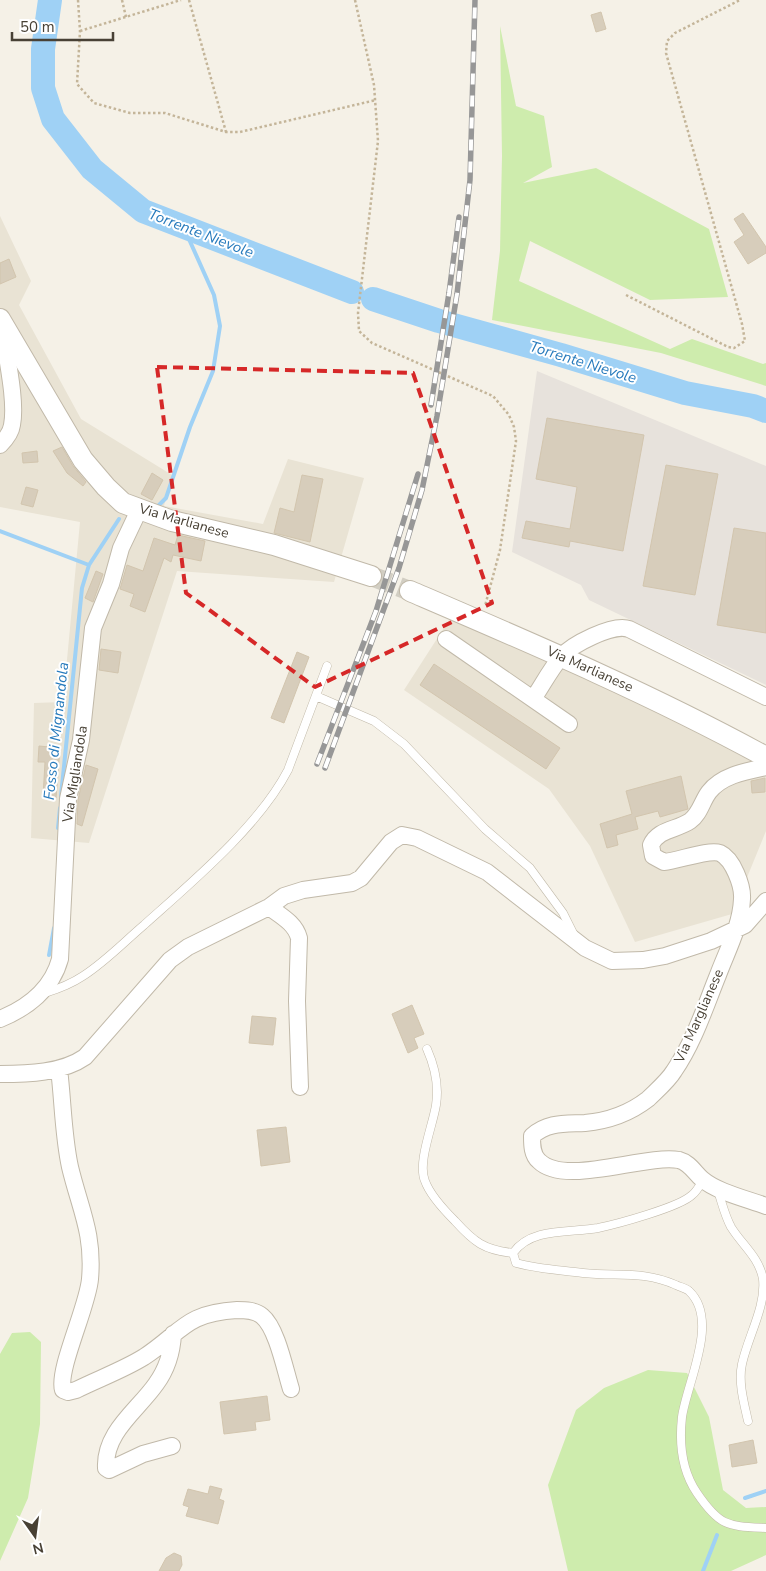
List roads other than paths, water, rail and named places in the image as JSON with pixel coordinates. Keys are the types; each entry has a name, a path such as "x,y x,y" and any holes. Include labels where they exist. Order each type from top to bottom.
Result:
{"street":[{"path":"0,445 8,437 12,426 13,411 1,321"},
{"name":"Via Marlianese","path":"1,321 83,460 106,487 123,503 172,521 274,545 371,576"},
{"name":"Via Migliandola","path":"0,1019 24,1006 38,995 52,978 60,959 68,799 81,740 93,628 111,584 121,548 139,510"},
{"name":"Via Marlianese","path":"410,590 680,710 765,756"},
{"path":"533,699 562,656 608,628 625,627 766,697"},
{"path":"446,640 569,724"},
{"name":"Via Marglianese","path":"765,756 739,774 717,784 710,791 696,816 689,822 657,836 651,845 653,856 664,862 716,852 725,856 738,880 742,893 741,910 736,930 688,1046 673,1073 648,1098 632,1110 613,1117 586,1123 558,1123 542,1128 532,1136 532,1149 539,1162 549,1167 567,1171 585,1171 653,1160 677,1160 690,1166 710,1183 766,1206"},
{"path":"0,1074 60,1069 85,1057 170,960 214,933 269,907 293,892 352,883 361,878 396,837 408,836 487,872 576,942 597,956 612,961 644,960 685,951 736,930 756,914 766,901"},
{"path":"269,907 290,922 298,932 297,1001 300,1087"},
{"path":"60,1069 70,1167 88,1228 91,1261 88,1295 63,1374 63,1390 68,1392 76,1390 134,1362 189,1321 215,1313 246,1310 260,1314 268,1323 291,1389"},
{"path":"172,1446 143,1454 115,1470 106,1468 108,1451 117,1431 156,1385 167,1364 173,1334"}],"lane":[{"path":"38,995 64,987 94,968 173,899 238,835 282,781 327,666"},
{"path":"316,696 374,721 404,744 485,829 530,868 563,913 576,942"},
{"path":"427,1049 436,1074 438,1090 423,1163 424,1180 434,1197 474,1242 497,1251 513,1252"},
{"path":"748,1421 743,1397 742,1366 759,1311 763,1280 759,1265 730,1225 710,1183 678,1203 598,1228 563,1231 529,1238 518,1245 513,1252 516,1264 585,1273 645,1275 689,1290 701,1306 703,1320 695,1368 682,1416 681,1453 690,1482 718,1518 730,1526 766,1528"}],"waterway":[{"name":"Torrente Nievole","path":"50,0 43,49 43,88 53,119 92,169 143,211 352,292"},
{"name":"Fosso di Mignandola","path":"156,508 166,498 190,427 213,371 220,326 214,295 184,228"},
{"name":"Torrente Nievole","path":"373,299 439,321 561,355 685,393 753,406 766,411"},
{"name":"Fosso di Mignandola","path":"61,796 82,588 89,565 119,519"},
{"path":"0,531 89,565"},
{"name":"Fosso di Mignandola","path":"58,828 60,808"},
{"name":"Fosso di Mignandola","path":"49,955 54,928"},
{"path":"745,1498 766,1491"},
{"path":"703,1571 717,1535"}],"tunnel":[{"path":"371,576 410,591"}],"railway":[{"path":"325,768 399,568 422,490 437,416 457,294 470,180 475,0"},
{"path":"431,405 459,217"},
{"path":"317,764 376,611 418,474"}]}
